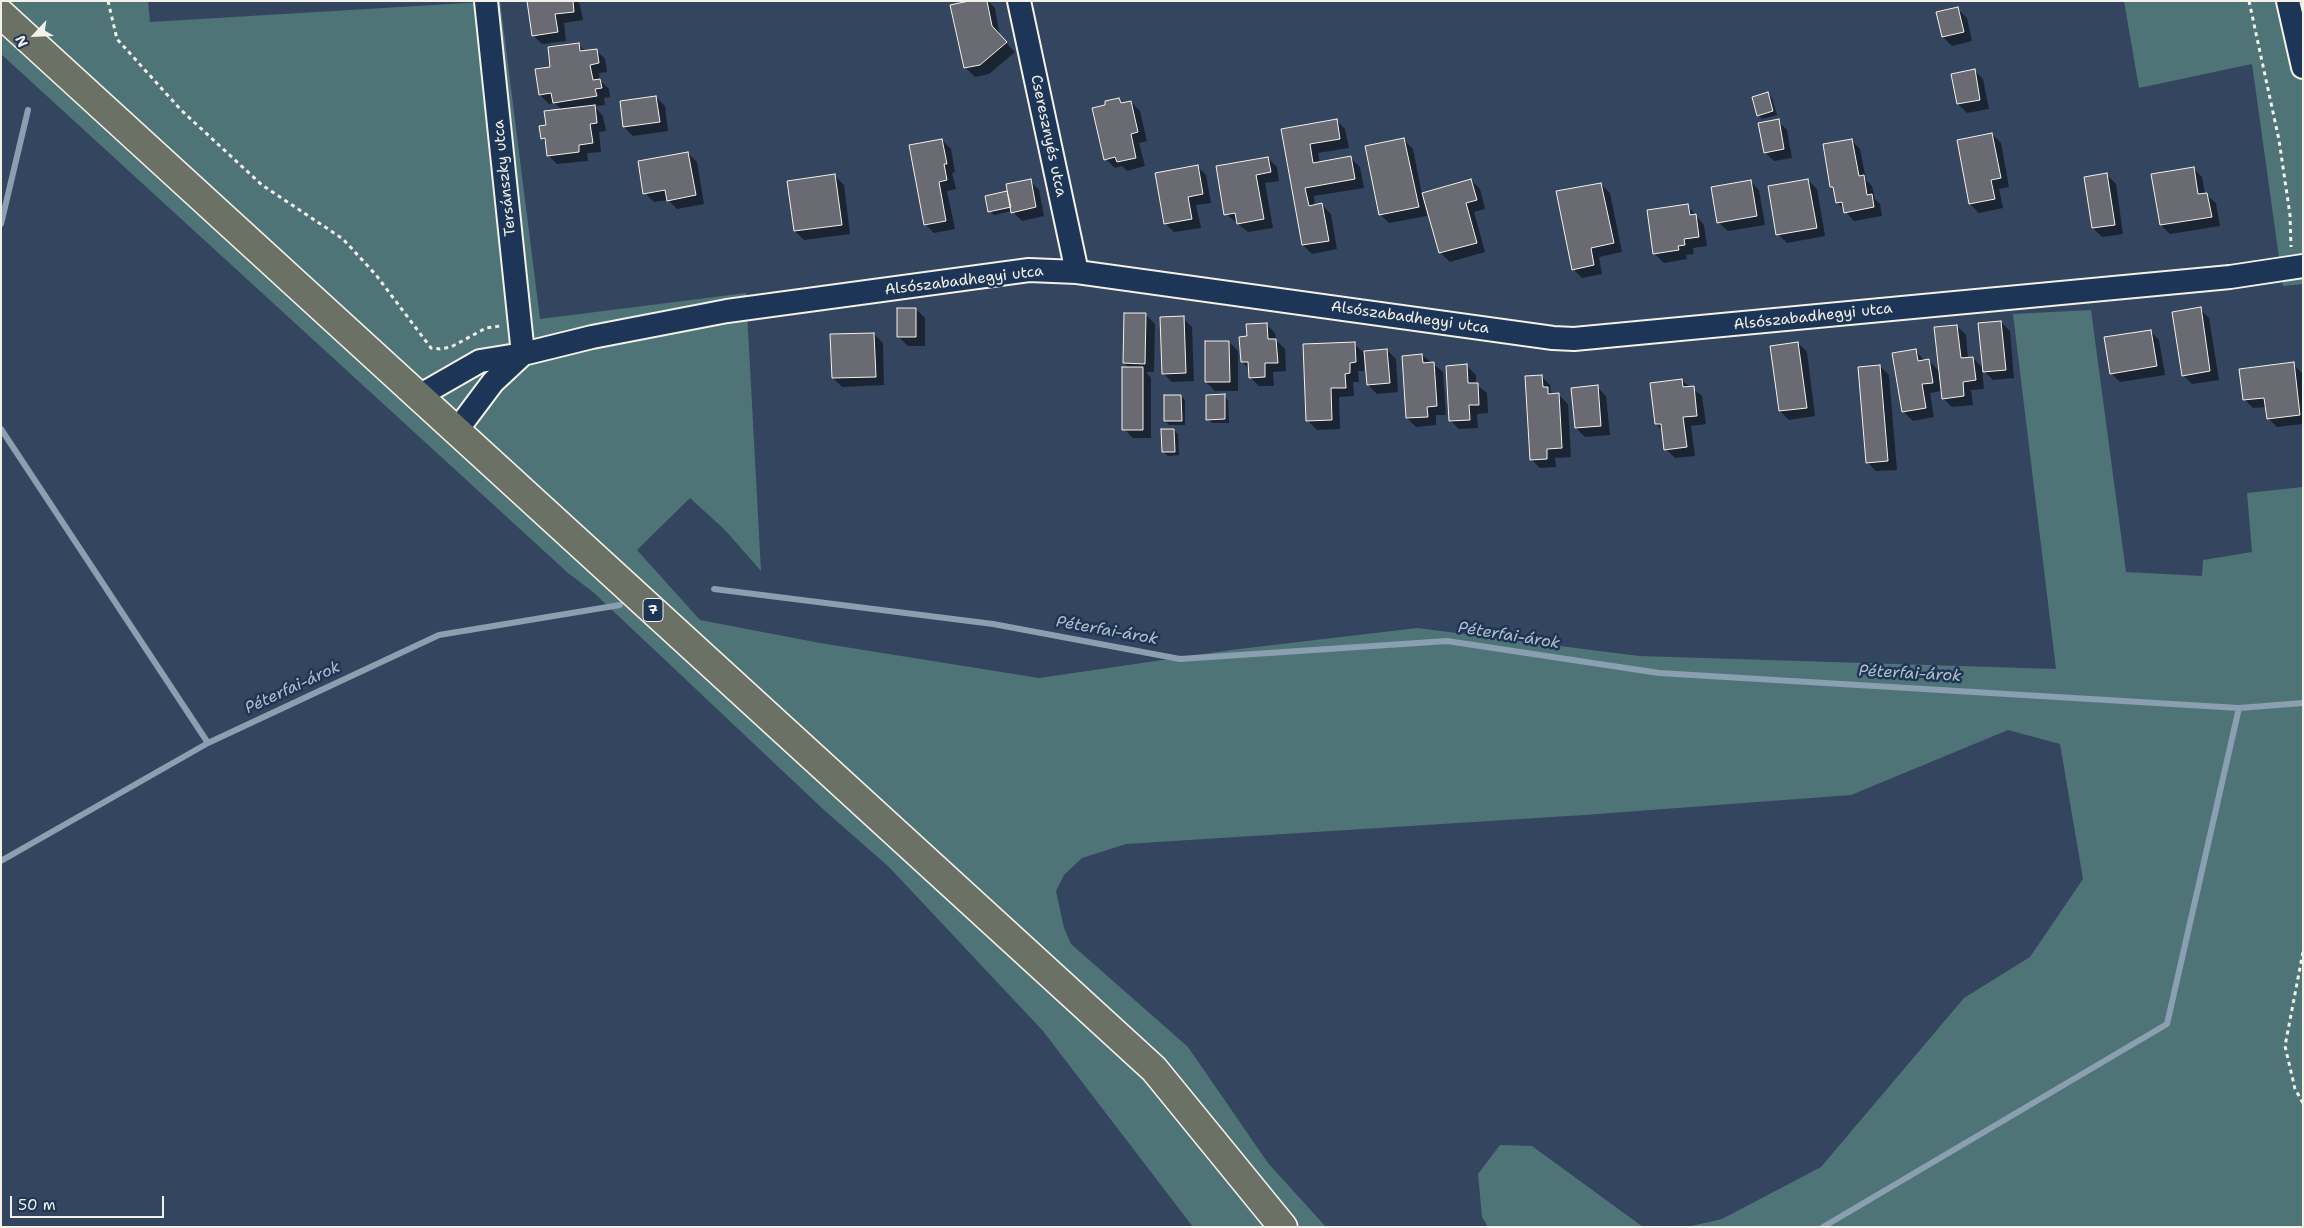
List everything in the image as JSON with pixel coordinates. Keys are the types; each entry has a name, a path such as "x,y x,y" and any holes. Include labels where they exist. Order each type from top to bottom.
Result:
{"main road":[{"name":"7","path":"1,14 1154,1070 1283,1227"}],"street":[{"name":"Tersánszky utca","path":"486,1 523,354"},
{"name":"Cseresznyés utca","path":"1019,1 1077,272"},
{"path":"2288,1 2303,67"},
{"name":"Alsószabadhegyi utca","path":"419,396 480,361 523,354 592,337 727,311 1029,270 1077,272 1553,338 1574,339 2220,278 2296,267"},
{"name":"Alsószabadhegyi utca","path":"457,430 493,382 523,354"}],"path":[{"path":"108,1 117,39 182,110 262,185 343,239 376,275 431,348 451,347 486,328 520,323"},
{"path":"2249,1 2279,140 2296,267"},
{"path":"2303,952 2285,1046 2295,1089 2303,1103"}],"green space":[{"path":"1,1 148,1 150,22 500,1 540,319 746,293 761,571 725,530 690,498 637,550 700,620 820,643 1039,678 1231,650 1417,628 1639,656 2056,669 2013,314 2091,310 2126,572 2202,576 2203,560 2252,552 2247,493 2303,487 2303,1227 1687,1227 1722,1219 1821,1167 1964,998 2030,957 2083,879 2060,744 2008,730 1851,795 1584,815 1126,844 1082,858 1064,875 1056,891 1064,928 1071,944 1188,1047 1268,1163 1326,1227 1193,1227 1043,1031 889,867 824,810 593,592 568,573 1,54"},
{"path":"2124,1 2303,1 2303,284 2283,286 2252,64 2139,88"},
{"path":"1500,1145 1532,1146 1643,1227 1488,1227 1482,1217 1478,1174"}],"building":[{"path":"527,1 573,1 574,12 555,14 558,32 532,36"},
{"path":"969,1 987,1 992,26 1007,42 980,65 964,68 950,5"},
{"path":"1958,7 1964,32 1942,37 1936,12"},
{"path":"579,43 580,51 597,49 599,63 590,65 593,80 600,79 602,88 595,89 597,96 553,103 551,93 539,95 535,69 550,67 548,47"},
{"path":"1975,69 1980,100 1957,104 1951,74"},
{"path":"1768,92 1773,111 1757,116 1752,97"},
{"path":"656,96 660,122 623,127 620,101"},
{"path":"1119,98 1121,103 1131,101 1138,132 1131,134 1136,158 1117,162 1115,157 1104,160 1092,108 1105,105 1105,101"},
{"path":"595,105 597,123 590,124 593,143 579,145 579,152 547,156 545,138 541,139 539,126 546,125 544,111"},
{"path":"1337,119 1340,139 1310,144 1313,163 1351,156 1355,179 1305,188 1309,206 1322,203 1329,241 1302,245 1281,129"},
{"path":"1779,119 1784,149 1764,153 1758,123"},
{"path":"1992,133 2001,178 1991,180 1995,199 1969,204 1957,140"},
{"path":"1404,138 1419,207 1379,215 1365,146"},
{"path":"942,139 947,164 944,164 947,180 939,182 946,221 924,225 909,145"},
{"path":"1852,139 1859,176 1864,175 1867,195 1872,194 1874,207 1844,213 1842,202 1836,203 1833,187 1830,187 1823,144"},
{"path":"688,152 696,195 667,201 665,190 643,194 638,161"},
{"path":"1268,157 1271,172 1256,175 1264,219 1237,224 1235,213 1224,215 1216,166"},
{"path":"1198,165 1203,194 1188,197 1192,219 1164,224 1155,173"},
{"path":"2194,167 2198,194 2207,193 2212,217 2160,225 2151,174"},
{"path":"2107,173 2115,225 2092,228 2084,177"},
{"path":"835,174 842,225 794,231 787,181"},
{"path":"1031,179 1036,207 1011,213 1006,184"},
{"path":"1471,179 1477,200 1466,203 1477,243 1439,253 1422,193"},
{"path":"1808,179 1817,228 1776,235 1768,186"},
{"path":"1751,180 1757,216 1717,223 1711,187"},
{"path":"1601,183 1614,243 1591,248 1594,265 1572,270 1556,191"},
{"path":"1007,191 1011,207 988,212 985,196"},
{"path":"1688,204 1690,215 1696,214 1699,237 1684,239 1685,245 1678,246 1679,250 1653,254 1647,210"},
{"path":"2201,307 2210,371 2182,376 2172,312"},
{"path":"897,308 916,308 916,337 897,337"},
{"path":"1124,313 1146,313 1145,364 1123,363"},
{"path":"1184,316 1186,373 1162,374 1160,317"},
{"path":"2001,321 2006,370 1983,372 1978,323"},
{"path":"1267,323 1268,339 1276,339 1278,363 1265,363 1265,377 1249,378 1248,362 1241,362 1239,337 1247,336 1246,324"},
{"path":"1957,325 1961,358 1973,357 1976,380 1963,382 1964,396 1942,399 1934,327"},
{"path":"2151,330 2157,366 2110,374 2104,337"},
{"path":"874,333 876,377 832,378 830,334"},
{"path":"1205,341 1229,341 1230,382 1205,382"},
{"path":"1355,342 1356,362 1350,363 1350,373 1345,374 1346,388 1331,388 1332,420 1306,421 1303,344"},
{"path":"1798,342 1807,408 1779,411 1770,346"},
{"path":"1387,349 1390,383 1367,385 1364,351"},
{"path":"1916,349 1918,361 1929,359 1933,383 1922,384 1926,408 1902,412 1892,353"},
{"path":"1422,354 1423,363 1434,362 1437,406 1427,407 1428,417 1406,418 1402,356"},
{"path":"2294,362 2300,415 2267,419 2264,398 2243,400 2239,369"},
{"path":"1467,364 1468,383 1478,383 1479,405 1469,405 1470,420 1449,421 1446,366"},
{"path":"1880,365 1888,461 1866,463 1858,367"},
{"path":"1122,367 1143,367 1143,430 1122,430"},
{"path":"1542,375 1543,387 1548,387 1548,394 1559,393 1562,448 1547,449 1547,459 1530,460 1525,376"},
{"path":"1682,379 1683,387 1694,386 1697,416 1683,417 1687,447 1664,450 1661,424 1655,424 1650,383"},
{"path":"1598,385 1601,426 1575,428 1571,388"},
{"path":"1225,394 1225,419 1206,420 1206,395"},
{"path":"1164,395 1181,395 1182,421 1164,421"},
{"path":"1161,429 1174,429 1175,452 1162,452"}],"waterway":[{"path":"1,224 28,110"},
{"path":"1,429 208,743"},
{"name":"Péterfai-árok","path":"714,589 993,624 1180,659 1447,641 1659,673 2239,708 2303,703"},
{"name":"Péterfai-árok","path":"1,861 208,743 439,635 620,605"},
{"path":"1823,1227 2167,1024 2239,708"}]}
